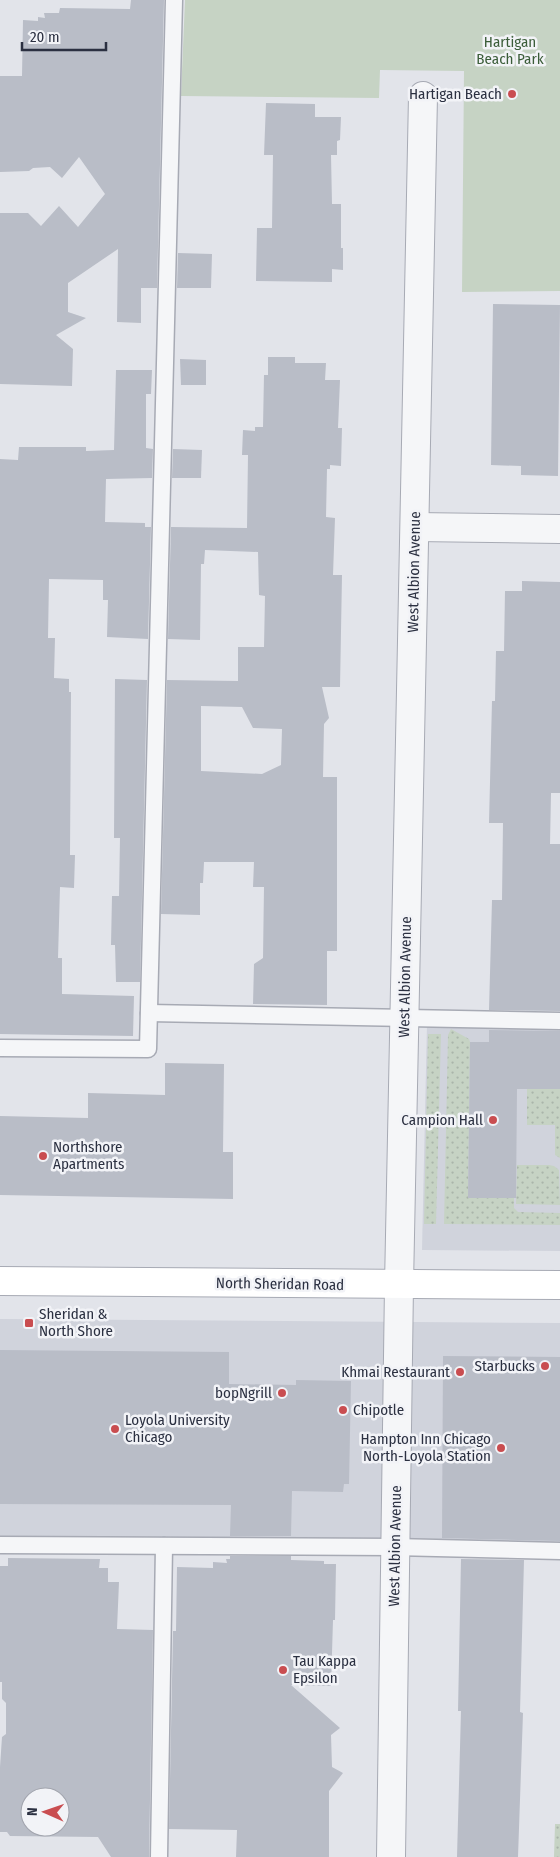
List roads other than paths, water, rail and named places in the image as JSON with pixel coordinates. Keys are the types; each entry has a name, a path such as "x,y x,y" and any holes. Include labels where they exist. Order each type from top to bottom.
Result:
{"main road":[{"name":"North Sheridan Road","path":"0,1281 560,1285"}],"street":[{"name":"West Albion Avenue","path":"391,1857 394,1547 423,96"},
{"path":"415,527 560,529"}],"lane":[{"path":"0,1048 148,1049 174,0"},
{"path":"149,1013 560,1021"},
{"path":"0,1546 394,1547 560,1551"},
{"path":"159,1857 164,1546"}],"place":[{"name":"Hartigan Beach","path":"512,94"},
{"name":"Campion Hall","path":"493,1120"},
{"name":"Northshore Apartments","path":"43,1156"},
{"name":"Sheridan & North Shore","path":"29,1323"},
{"name":"Starbucks","path":"545,1366"},
{"name":"Khmai Restaurant","path":"460,1372"},
{"name":"bopNgrill","path":"282,1393"},
{"name":"Chipotle","path":"343,1410"},
{"name":"Loyola University Chicago","path":"115,1429"},
{"name":"Hampton Inn Chicago North-Loyola Station","path":"501,1448"},
{"name":"Tau Kappa Epsilon","path":"283,1670"}],"park label":[{"name":"Hartigan Beach Park","path":"510,50"}]}
